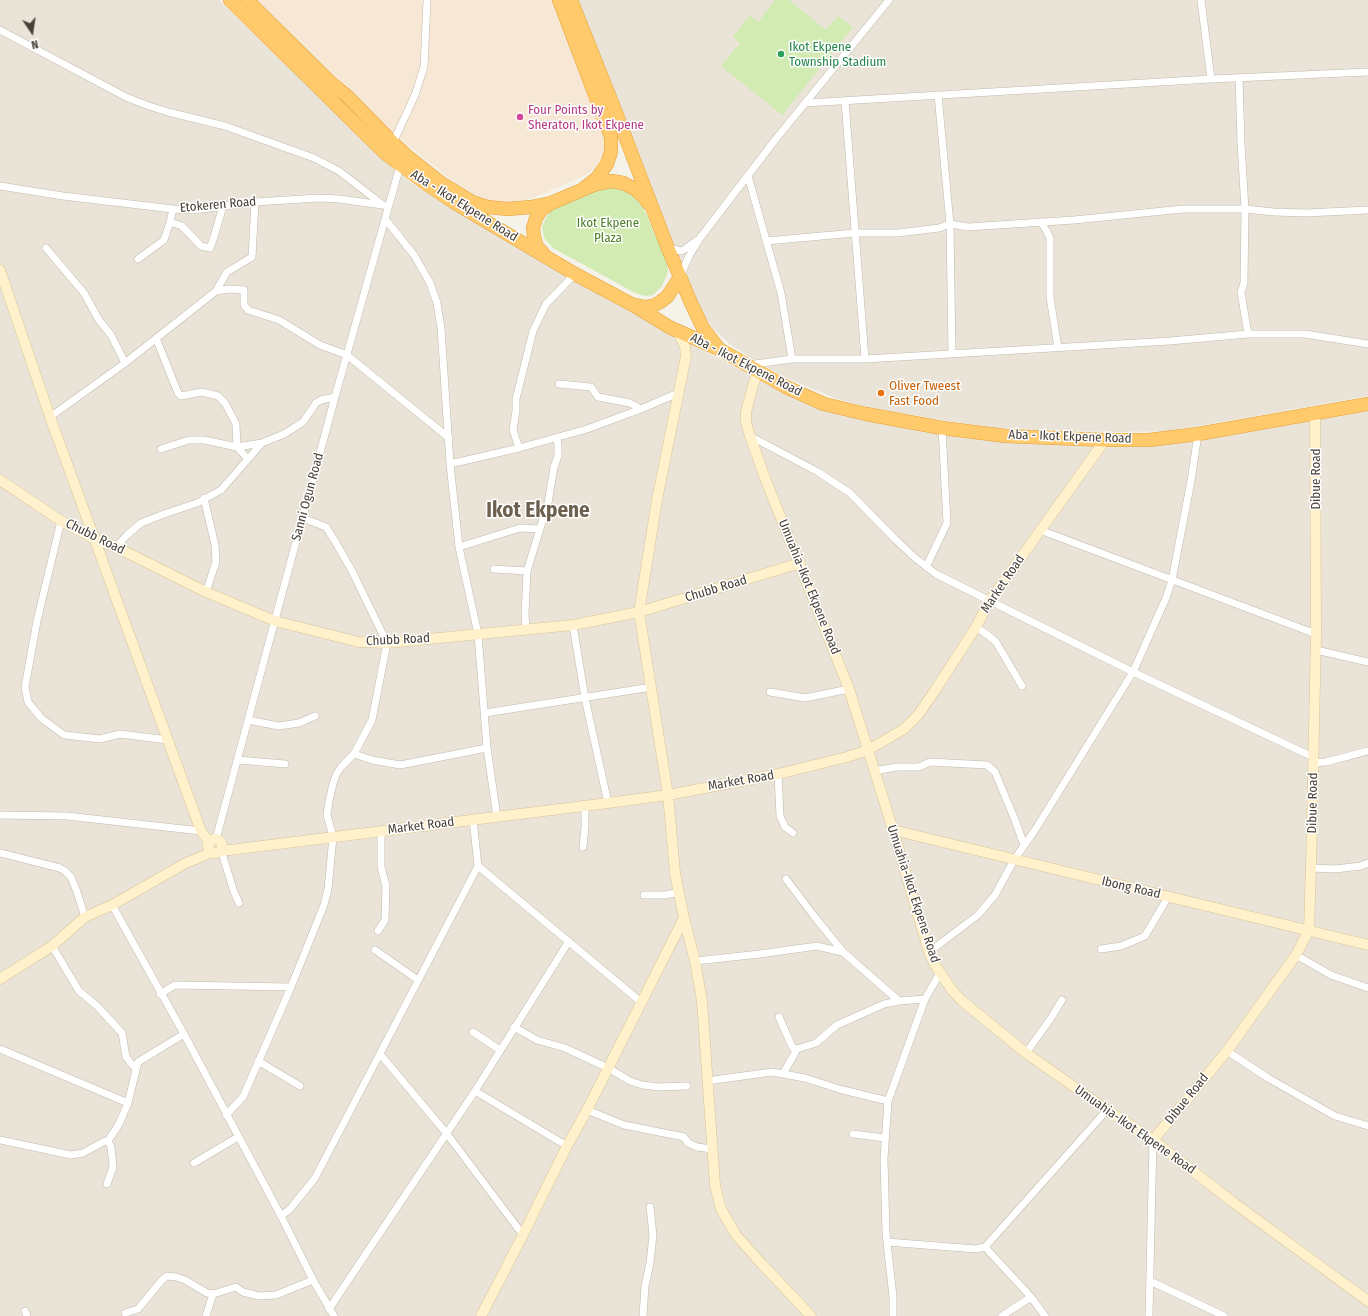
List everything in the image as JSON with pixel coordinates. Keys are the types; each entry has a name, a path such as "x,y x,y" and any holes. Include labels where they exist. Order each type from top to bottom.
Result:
{"highway":[{"name":"Aba - Ikot Ekpene Road","path":"230,0 389,149 455,203 575,274 633,305 678,332 718,349 786,387 824,404 866,414 942,428 1006,436 1105,440 1149,440 1198,434 1368,404"},
{"path":"247,0 332,84 347,96 389,149"},
{"path":"558,0 611,137 611,152 607,164 597,178 583,189"},
{"path":"571,0 614,105 653,211 680,277 703,328 718,349"},
{"path":"404,161 472,202 487,207 508,209 551,203 596,184 612,181 623,183 634,189 644,198 653,211"},
{"path":"546,256 537,247 533,228 536,218 542,210 551,203"},
{"path":"633,305 645,307 653,306 660,302 667,297 680,277"}],"main road":[{"path":"0,270 50,417 201,831 215,846"},
{"path":"678,332 685,347 686,356 656,500 639,612 668,794 675,872 684,918 695,961 702,1001 714,1185 721,1209 736,1235 761,1264 811,1316"},
{"name":"Umuahia-Ikot Ekpene Road","path":"753,368 753,385 746,412 746,422 750,436 765,478 849,689 929,952 940,973 961,1000 1026,1053 1107,1110 1153,1140 1234,1203 1368,1301"},
{"name":"Dibue Road","path":"1153,1140 1227,1051 1296,955 1309,930 1312,868 1316,650 1315,413"},
{"name":"Market Road","path":"0,979 52,946 85,918 112,906 215,846 230,850 608,803 668,794 778,774 847,757 868,750 904,729 918,715 976,627 989,602 1105,440"},
{"name":"Chubb Road","path":"0,480 61,521 95,539 116,547 206,592 275,621 359,642 387,643 573,625 639,612 800,563"},
{"name":"Ibong Road","path":"893,830 1368,945"},
{"path":"481,1316 684,918"}],"street":[{"path":"389,149 416,95 424,67 427,0"},
{"path":"680,277 689,256 700,238 889,0"},
{"path":"1201,0 1211,79"},
{"path":"0,30 146,105 225,126 314,158 339,171 386,206"},
{"path":"806,103 1211,79 1368,72"},
{"path":"1239,78 1245,209 1244,284 1241,292 1248,334"},
{"path":"938,95 950,224 952,354"},
{"path":"845,101 865,359"},
{"name":"Sanni Ogun Road","path":"215,846 335,397 386,220 386,206 404,161"},
{"path":"748,176 781,292 792,359"},
{"name":"Etokeren Road","path":"0,186 63,196 173,209 193,210 255,202 330,198 386,206"},
{"path":"50,417 125,363 216,291 227,272 252,257 255,202"},
{"path":"170,222 182,226 201,246 210,248 223,206"},
{"path":"138,259 164,240 173,209"},
{"path":"766,241 855,233 898,233 939,228 950,224 968,227 1074,220 1182,209 1245,209 1306,213 1368,210"},
{"path":"386,220 414,255 430,282 437,303 441,328 450,464 459,547 478,634 488,748 496,817"},
{"path":"1041,222 1050,238 1050,297 1058,348"},
{"path":"667,246 682,251 700,238"},
{"path":"46,248 84,293 99,320 111,335 125,363"},
{"path":"519,448 513,430 516,399 533,331 546,304 575,274"},
{"path":"216,291 229,289 244,290 244,305 248,310 279,320 320,345 347,355 449,438"},
{"path":"753,368 792,359 865,359 1170,341 1248,334 1305,334 1368,344"},
{"path":"156,338 178,393 181,396 202,392 218,396 225,403 236,424 237,447 248,459"},
{"path":"559,384 591,387 598,397 630,403 641,409"},
{"path":"450,464 519,448 587,429 641,409 678,393"},
{"path":"161,449 189,440 204,440 237,447 262,443 284,434 303,422 316,403 320,400 335,397"},
{"path":"926,567 947,523 942,428"},
{"path":"929,952 978,915 995,895 1014,860 1048,810 1133,672 1166,598 1172,580 1191,481 1198,434"},
{"path":"750,436 818,472 850,493 894,539 926,567 936,574 989,602 1313,760 1326,762 1368,751"},
{"path":"526,630 525,615 527,571 548,503 554,467 558,456 557,438"},
{"path":"116,547 141,523 197,503 221,490 262,443"},
{"path":"204,498 215,545 216,562 206,592"},
{"path":"226,1115 243,1097 291,987 324,905 328,889 333,837 327,815 333,784 341,767 354,754 372,720 387,643 351,569 326,526 303,518"},
{"path":"61,521 36,621 25,687 28,702 41,718 64,735 100,739 120,734 168,740"},
{"path":"459,547 520,528 539,529"},
{"path":"1040,530 1316,634"},
{"path":"494,569 527,571"},
{"path":"573,625 585,698 608,803"},
{"path":"976,627 996,642 1022,686"},
{"path":"1316,650 1368,662"},
{"path":"485,713 652,687"},
{"path":"770,692 805,698 849,689"},
{"path":"248,720 279,726 299,723 315,716"},
{"path":"354,754 372,760 400,765 412,764 488,748"},
{"path":"238,760 285,764"},
{"path":"874,771 897,767 919,767 930,762 987,765 995,772 1024,844"},
{"path":"778,774 780,816 785,827 793,833"},
{"path":"583,847 585,806"},
{"path":"0,814 66,816 201,831"},
{"path":"281,1216 290,1209 315,1178 478,866 473,819"},
{"path":"378,931 385,920 386,886 381,867 381,831"},
{"path":"215,846 239,903"},
{"path":"0,852 60,868 65,871 71,878 77,892 85,918"},
{"path":"1312,868 1335,869 1361,866 1368,863"},
{"path":"478,866 641,1002"},
{"path":"786,879 842,952 899,1001"},
{"path":"644,895 665,895 679,892"},
{"path":"1101,949 1121,946 1145,936 1168,897"},
{"path":"112,906 160,994 184,1034 281,1216 313,1280 334,1316"},
{"path":"826,947 832,938"},
{"path":"329,1309 447,1134 569,941"},
{"path":"52,946 79,991 97,1006 122,1033 126,1057 135,1068"},
{"path":"695,961 817,946 842,952"},
{"path":"375,950 418,980"},
{"path":"1296,955 1331,975 1368,988"},
{"path":"893,1316 893,1297 887,1242 884,1159 888,1101 925,999 940,973"},
{"path":"160,994 175,985 291,987"},
{"path":"784,1074 797,1049 816,1043 841,1023 884,1004 925,999"},
{"path":"1026,1053 1062,1000"},
{"path":"779,1017 793,1048 797,1049"},
{"path":"514,1027 537,1040 565,1048 608,1068 630,1081 642,1085 659,1087 687,1086"},
{"path":"473,1032 500,1050"},
{"path":"0,1140 71,1155 83,1153 105,1141 108,1141 119,1124 128,1102 135,1068 138,1062 184,1034"},
{"path":"0,1049 128,1102"},
{"path":"1227,1051 1268,1078 1335,1116 1368,1126"},
{"path":"380,1054 447,1134 523,1235"},
{"path":"258,1062 300,1086"},
{"path":"707,1081 772,1072 805,1078 839,1089 888,1101"},
{"path":"475,1091 567,1146"},
{"path":"587,1110 624,1126 684,1137 688,1143 697,1147 712,1149"},
{"path":"887,1242 976,1249 985,1247 1107,1110"},
{"path":"853,1134 885,1138"},
{"path":"194,1163 238,1137"},
{"path":"1149,1316 1153,1140"},
{"path":"107,1184 113,1167 111,1147 108,1141"},
{"path":"643,1316 645,1286 650,1263 653,1235 650,1207"},
{"path":"985,1247 1031,1297 1045,1316"},
{"path":"125,1313 138,1309 167,1276 180,1278 207,1293 213,1294 236,1287 243,1292 259,1296 276,1295 313,1280"},
{"path":"1150,1281 1224,1316"},
{"path":"206,1316 213,1294"},
{"path":"1002,1316 1031,1297"}],"shaded area":[{"path":"0,0 219,0 370,148 411,183 579,284 653,324 785,393 856,418 923,432 999,441 1139,446 1181,443 1227,436 1368,410 1368,1316 0,1316"},
{"path":"257,0 553,0 605,134 605,153 598,164 588,174 533,198 499,203 482,199 470,193 446,176 386,127"},
{"path":"578,0 1368,0 1368,396 1165,431 1056,431 998,428 868,407 837,399 784,377 731,345 716,331 704,316 667,229 640,155"}],"green space":[{"name":"Ikot Ekpene Township Stadium","path":"775,0 789,0 826,30 838,16 853,27 782,115 721,66 740,43 733,37 750,15 758,22"},
{"name":"Ikot Ekpene Plaza","path":"601,188 617,188 629,193 637,200 645,211 667,263 668,272 662,286 653,295 645,296 635,293 553,248 544,238 542,226 550,211 569,201"}],"place":[{"name":"Ikot Ekpene Township Stadium","path":"781,54"},
{"name":"Four Points by Sheraton, Ikot Ekpene","path":"520,117"},
{"name":"Oliver Tweest Fast Food","path":"881,393"}],"district":[{"name":"Ikot Ekpene","path":"538,511"}]}
